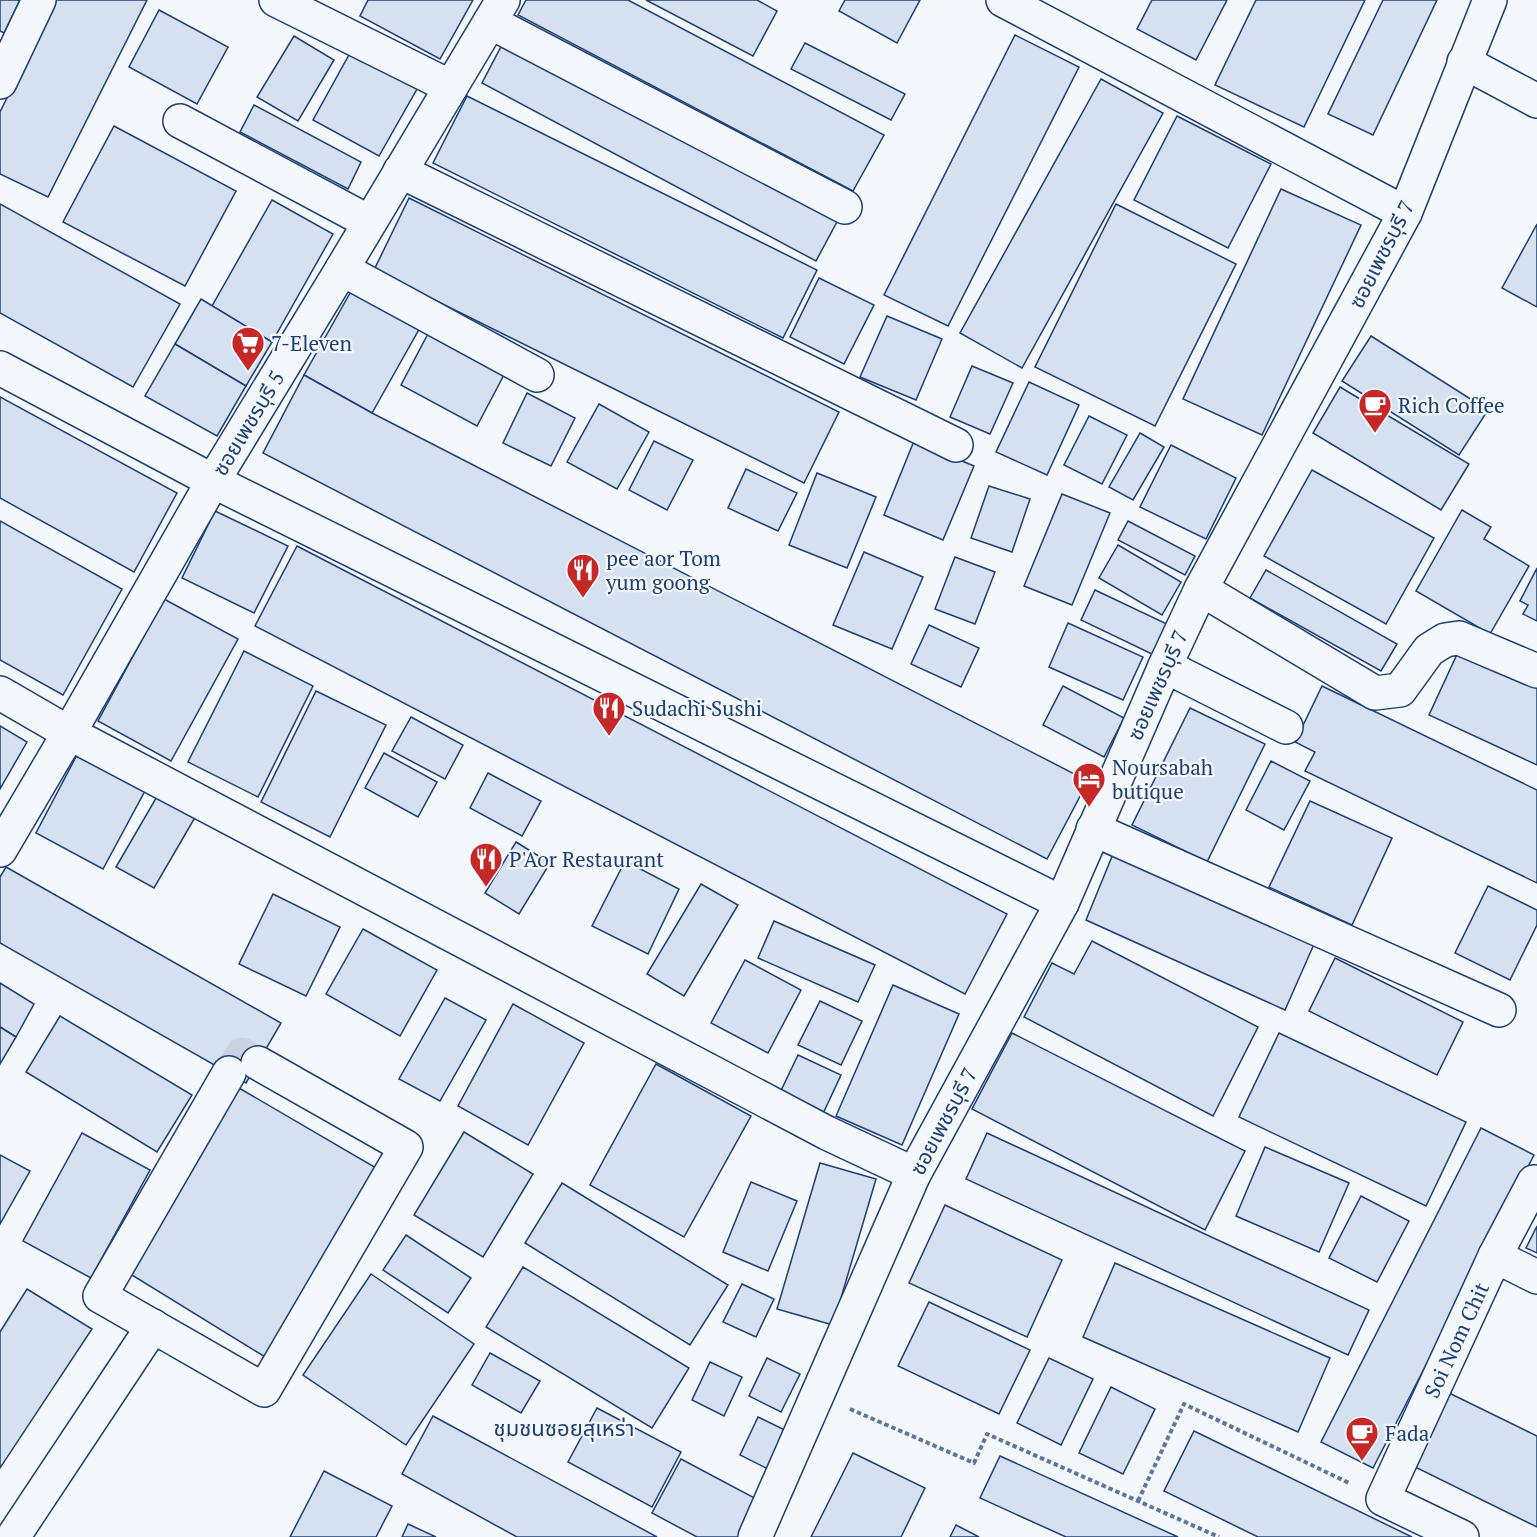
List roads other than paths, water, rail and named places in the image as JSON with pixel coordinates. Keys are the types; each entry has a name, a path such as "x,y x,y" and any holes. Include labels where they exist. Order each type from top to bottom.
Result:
{"street":[{"path":"0,82 39,0"},
{"path":"276,0 451,87"},
{"path":"1003,0 1405,213"},
{"name":"ซอยเพชรบุรี 7","path":"755,1537 914,1174 1062,903 1201,589 1405,213 1490,0"},
{"path":"496,11 845,207"},
{"name":"ซอยเพชรบุรี 5","path":"0,850 213,481 496,11"},
{"path":"1464,62 1537,101"},
{"path":"180,121 369,222"},
{"path":"400,171 956,445"},
{"path":"342,269 537,375"},
{"path":"0,368 213,481 1062,903"},
{"path":"1201,589 1375,693 1400,690 1429,650 1445,640 1459,638 1537,671"},
{"path":"1165,666 1286,727"},
{"path":"0,693 69,733 827,1133 914,1174"},
{"path":"1093,829 1498,1010"},
{"path":"244,1068 406,1147 264,1390 153,1326 100,1296 244,1068"},
{"name":"Soi Nom Chit","path":"1462,1537 1383,1499 1495,1256 1534,1182"},
{"path":"1495,1256 1537,1277"},
{"path":"14,1537 153,1326"}],"tunnel":[{"path":"229,1073 242,1054 258,1063"}],"place":[{"name":"7-Eleven","path":"248,372"},
{"name":"Rich Coffee","path":"1375,434"},
{"name":"pee aor Tom yum goong","path":"583,599"},
{"name":"Sudachi Sushi","path":"609,737"},
{"name":"Noursabah butique","path":"1089,808"},
{"name":"P'Aor Restaurant","path":"486,888"},
{"name":"Fada","path":"1362,1462"}],"district":[{"name":"ชุมชนซอยสุเหร่า","path":"564,1427"}]}
